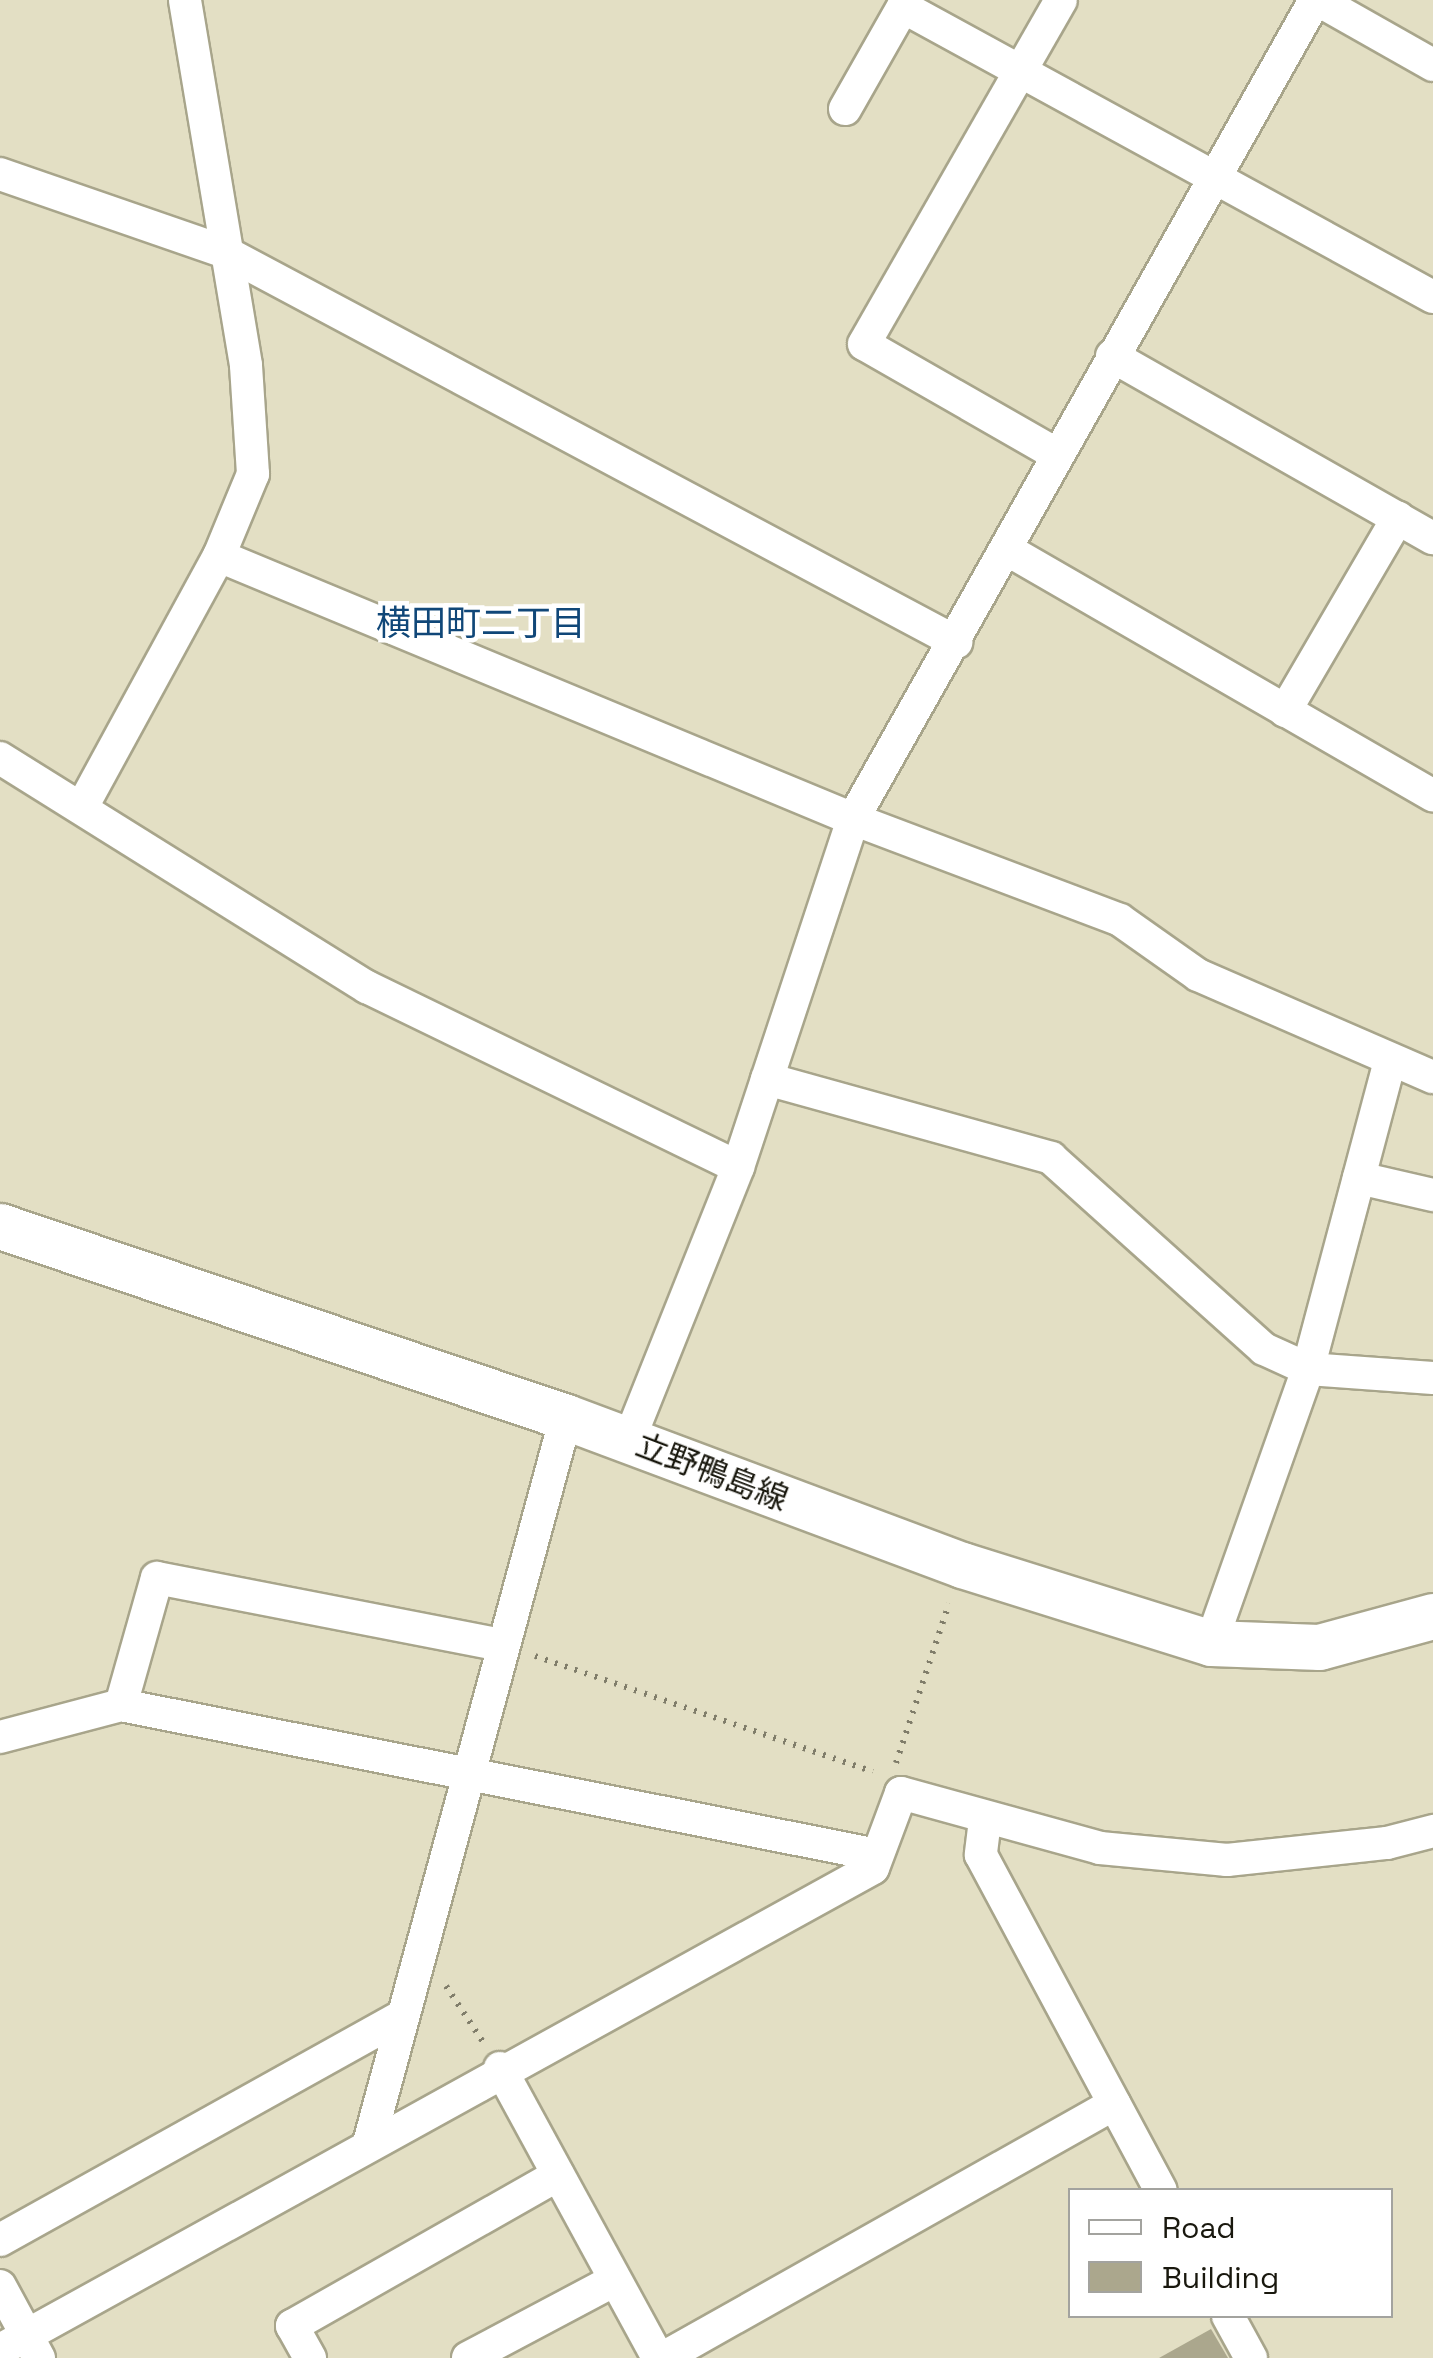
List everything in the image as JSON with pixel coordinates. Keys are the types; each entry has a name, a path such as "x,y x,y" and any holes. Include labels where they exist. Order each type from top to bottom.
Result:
{"main road":[{"name":"立野鴨島線","path":"0,1226 566,1417 962,1565 1210,1644 1320,1647 1433,1616"}],"street":[{"path":"82,807 218,556 252,474 246,366 185,0"},
{"path":"1056,454 864,344 1061,0"},
{"path":"629,1440 738,1167 853,819 1316,0 1433,65"},
{"path":"844,109 903,6 1216,174 1433,298"},
{"path":"0,174 225,252 956,642"},
{"path":"1112,356 1433,538"},
{"path":"1285,711 1398,518"},
{"path":"1006,548 1433,796"},
{"path":"218,556 853,819 1120,920 1198,975 1433,1077"},
{"path":"0,758 367,986 738,1167"},
{"path":"1210,1644 1308,1369 1390,1060"},
{"path":"767,1080 1051,1158 1264,1349 1308,1369 1433,1378"},
{"path":"1359,1178 1433,1195"},
{"path":"369,2142 465,1772 566,1417"},
{"path":"121,1705 157,1578 503,1644"},
{"path":"0,1738 121,1705 877,1855"},
{"path":"0,2286 22,2348 500,2068 872,1868 900,1793 986,1820 1100,1848 1227,1860 1387,1843 1433,1831"},
{"path":"986,1820 981,1855 1160,2188"},
{"path":"0,2240 403,2016"},
{"path":"500,2068 660,2358 1114,2104"},
{"path":"310,2358 292,2326 558,2175"},
{"path":"468,2358 615,2280"},
{"path":"1229,2318 1251,2358"}],"path":[{"path":"503,1644 891,1778 962,1565"},
{"path":"421,1950 500,2068"}],"building":[{"path":"1211,2329 1228,2358 1159,2358"}],"district":[{"name":"横田町二丁目","path":"481,623"}]}
